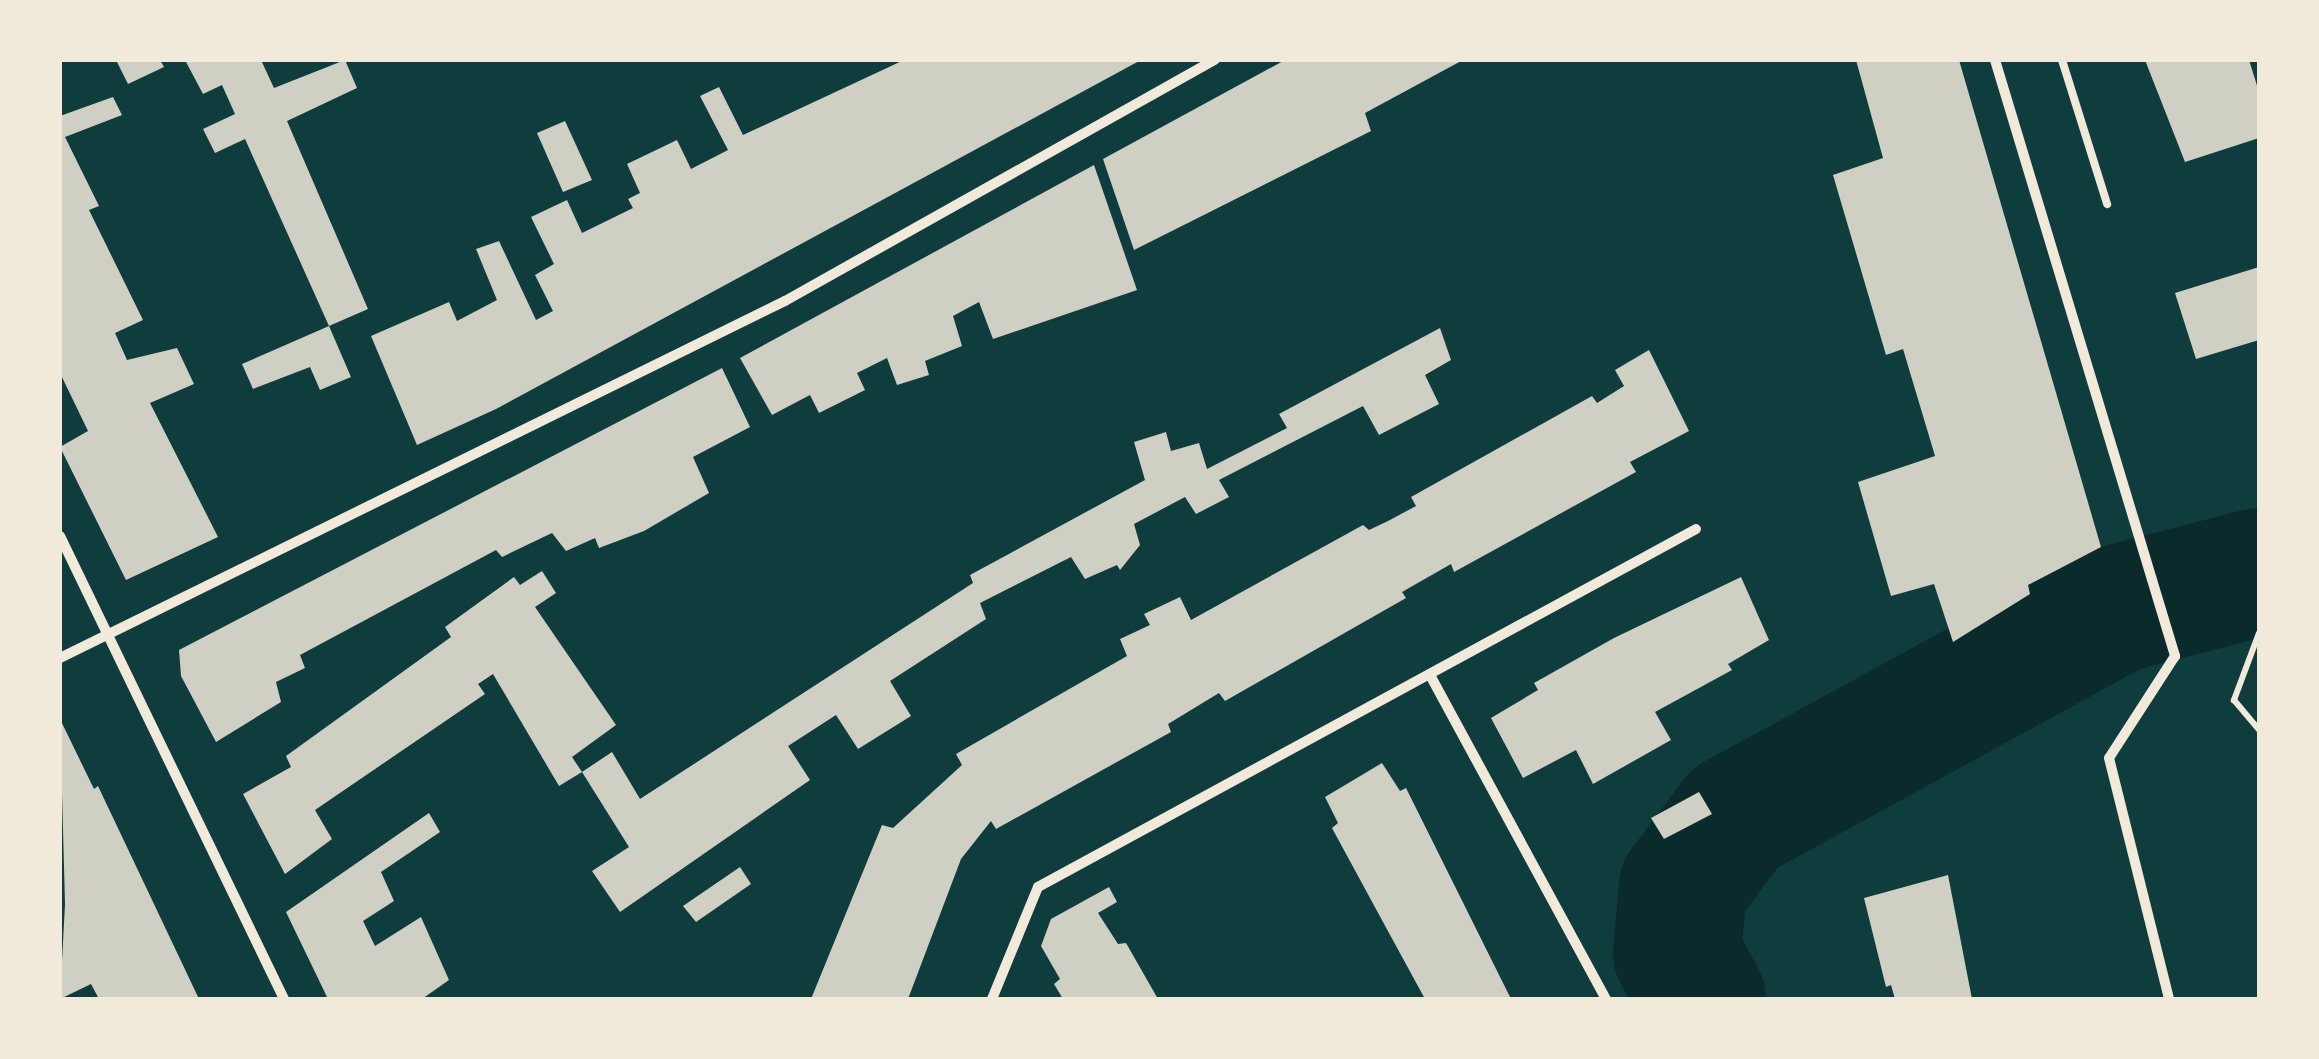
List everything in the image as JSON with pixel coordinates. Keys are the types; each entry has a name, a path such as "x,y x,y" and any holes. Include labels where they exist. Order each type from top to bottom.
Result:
{"street":[{"path":"60,658 785,301 1216,60"},
{"path":"1995,60 2148,555 2175,656 2109,758 2169,999"},
{"path":"992,999 1038,888 1696,529"},
{"path":"60,536 284,999"},
{"path":"1430,675 1606,999"}],"lane":[{"path":"2062,60 2107,204"}],"path":[{"path":"2259,633 2234,700 2259,730"}],"building":[{"path":"116,60 160,60 164,67 128,84"},
{"path":"185,60 261,60 274,88 345,60 357,88 287,121 368,309 329,326 245,139 215,153 203,129 235,114 222,85 203,94"},
{"path":"904,60 1141,60 496,409 417,445 371,336 449,302 457,321 497,300 476,249 499,241 536,320 553,311 535,275 554,264 531,217 567,200 582,233 633,208 628,199 640,193 627,164 677,140 691,169 728,150 700,96 719,87 743,135"},
{"path":"1285,60 1463,60 1365,113 1371,131 1134,250 1103,159"},
{"path":"1856,60 1959,60 2101,547 2028,585 2030,594 1953,642 1934,584 1891,596 1858,482 1935,456 1903,349 1886,355 1833,175 1883,158"},
{"path":"2145,60 2249,60 2259,92 2259,138 2185,162"},
{"path":"113,97 122,115 65,137 99,206 89,210 143,320 115,333 127,360 177,348 194,384 150,403 218,537 126,580 60,447 88,431 60,373 60,116"},
{"path":"565,121 592,180 563,192 537,133"},
{"path":"1094,165 1137,290 993,339 979,302 953,316 962,346 925,361 929,375 897,385 887,358 857,373 865,390 819,413 810,395 772,415 740,358"},
{"path":"2259,267 2259,340 2196,359 2175,293"},
{"path":"329,326 351,377 320,390 310,367 253,389 242,364"},
{"path":"1440,328 1451,360 1425,375 1439,404 1379,435 1363,406 1219,480 1229,497 1196,514 1185,497 1134,524 1140,545 1120,570 1117,565 1085,579 1071,557 980,603 986,619 890,681 911,716 858,749 836,715 788,746 810,780 620,912 592,871 629,847 582,772 612,752 640,799 973,583 970,575 1145,480 1134,442 1166,432 1171,451 1199,443 1207,469 1287,428 1279,414"},
{"path":"1649,350 1689,431 1630,462 1636,472 1454,572 1451,564 1402,592 1406,598 1225,701 1219,693 1168,724 1171,732 996,829 991,821 961,859 908,999 811,999 882,825 893,828 962,765 956,754 1127,656 1120,639 1150,625 1144,614 1180,597 1191,620 1363,525 1369,530 1388,521 1416,506 1411,497 1592,396 1597,403 1624,386 1615,370"},
{"path":"722,368 750,427 693,457 709,493 644,531 599,548 595,538 566,551 552,533 502,557 496,550 300,655 305,668 276,682 281,702 216,742 181,676 179,650"},
{"path":"542,571 556,593 535,607 616,725 572,757 582,772 559,786 493,674 478,684 485,694 315,810 332,839 285,874 243,794 291,767 286,756 451,637 445,627 514,577 520,585"},
{"path":"1741,577 1769,640 1728,664 1732,670 1655,712 1671,740 1593,784 1576,750 1523,778 1491,718 1538,690 1534,683 1614,638"},
{"path":"60,719 94,789 98,786 199,999 99,999 91,984 60,999 65,904"},
{"path":"1382,763 1400,791 1406,788 1511,999 1425,999 1332,828 1338,823 1325,797"},
{"path":"1699,792 1712,814 1664,839 1651,818"},
{"path":"429,813 440,832 381,872 394,901 363,921 375,946 421,917 449,980 422,999 328,999 286,912"},
{"path":"740,867 751,884 696,922 683,906"},
{"path":"1948,875 1972,999 1895,999 1891,985 1886,987 1864,898"},
{"path":"1109,887 1117,902 1098,913 1118,944 1126,943 1158,999 1063,999 1054,984 1060,979 1041,946 1051,919"}],"waterway":[{"path":"1702,999 1677,953 1683,887 1735,818 2116,609 2259,572"}]}
